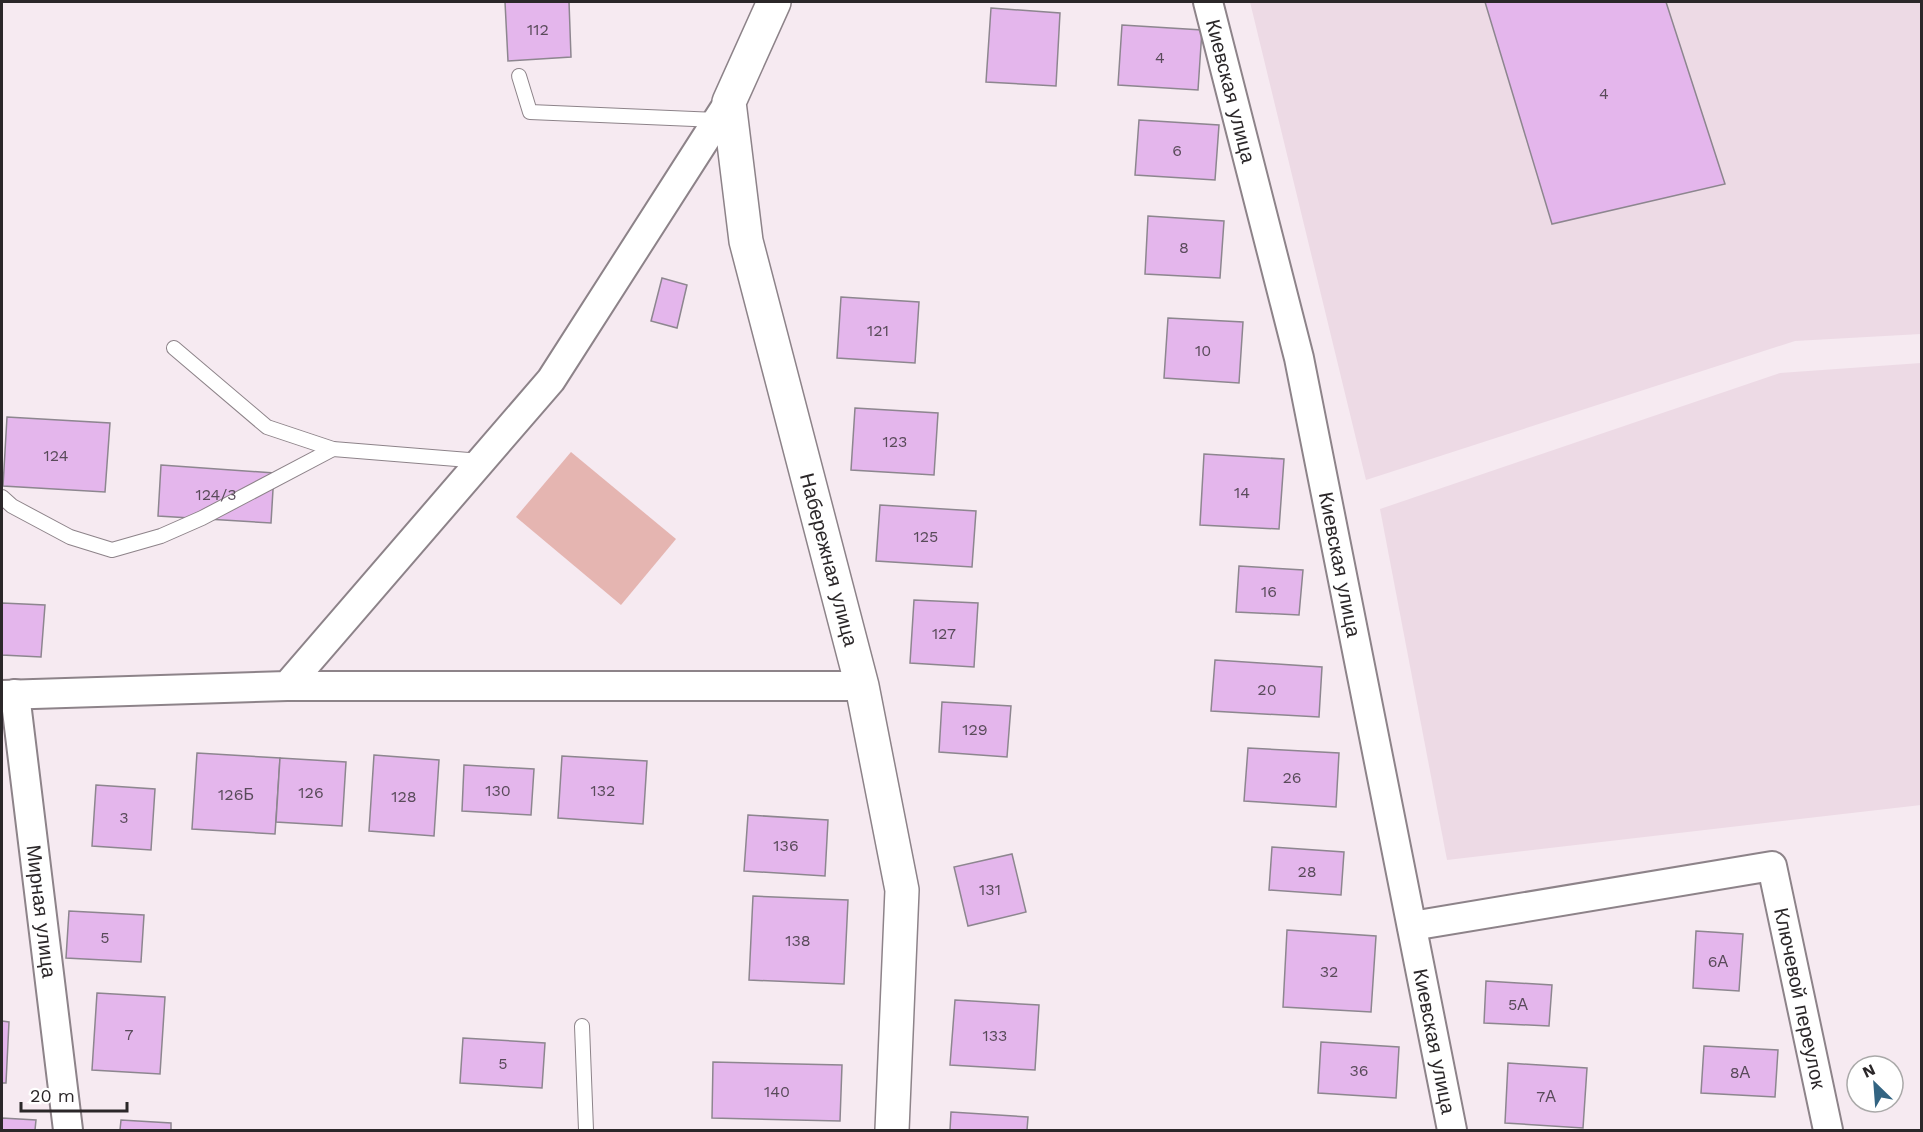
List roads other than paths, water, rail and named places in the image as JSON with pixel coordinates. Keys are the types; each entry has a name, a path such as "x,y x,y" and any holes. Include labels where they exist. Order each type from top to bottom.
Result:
{"street":[{"path":"287,686 551,380 723,111 774,2"},
{"name":"Киевская улица","path":"1208,2 1299,358 1452,1131"},
{"name":"Набережная улица","path":"723,111 746,241 862,686 903,891 892,1131"},
{"path":"8,694 287,686 862,686"},
{"name":"Мирная улица","path":"8,694 68,1131"},
{"name":"Ключевой переулок","path":"1412,926 1772,866 1828,1131"}],"lane":[{"path":"519,76 530,112 723,111"},
{"path":"174,348 267,427 333,449 481,461"},
{"path":"2,497 12,506 70,537 112,550 160,536 202,518 333,449"},
{"path":"582,1026 586,1131"}]}
